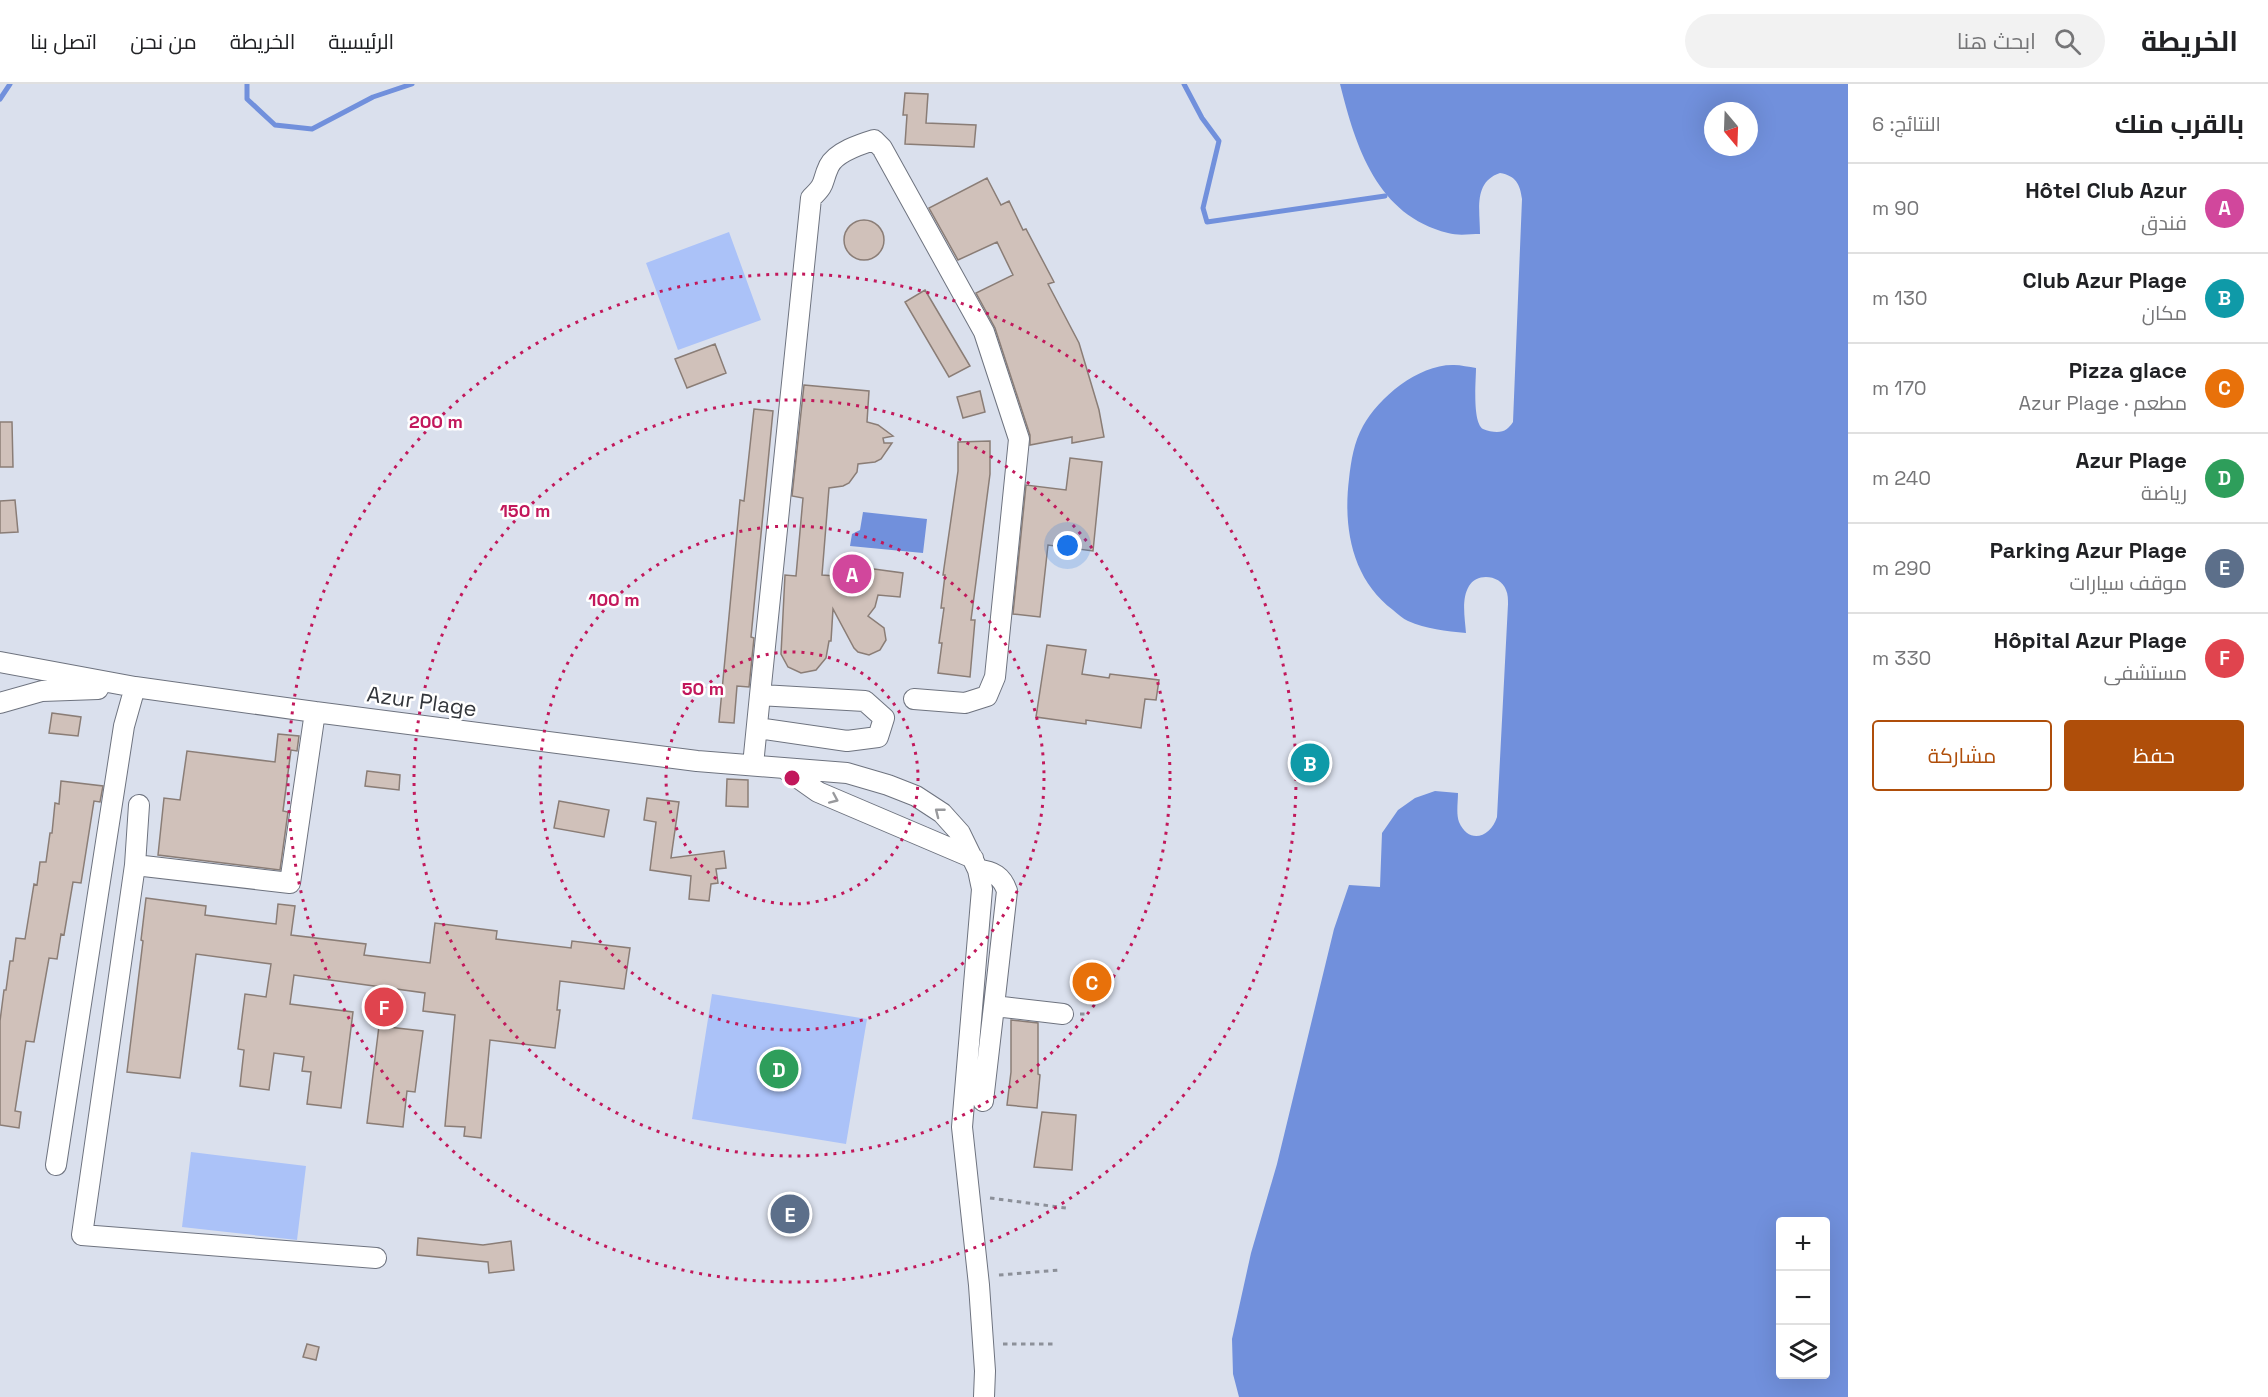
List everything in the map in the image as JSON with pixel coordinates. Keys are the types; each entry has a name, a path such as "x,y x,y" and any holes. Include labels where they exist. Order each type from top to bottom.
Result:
{"street":[{"path":"753,765 811,198 824,186 830,164 854,145 874,140 882,148 984,332 1019,440 995,677 987,696 965,702 914,699"},
{"name":"Azur Plage","path":"0,662 135,687 315,712 697,761 847,774 888,785 916,796 942,813 960,832 976,864 982,889 962,1127 979,1285 985,1371 984,1397"},
{"path":"0,703 42,691 135,687 124,726 56,1165"},
{"path":"757,728 847,741 878,737 884,718 865,701 760,695"},
{"path":"135,865 290,883 315,712"},
{"name":"Azur Plage","path":"784,768 818,792 976,864"},
{"path":"138,805 135,865 82,1235 376,1258"},
{"path":"976,864 995,873 1007,891 983,1101"},
{"path":"994,1006 1063,1014"}],"path":[{"path":"990,1198 1066,1208"},
{"path":"999,1275 1060,1270"},
{"path":"1004,1344 1056,1344"}],"shaded area":[{"path":"1340,84 1848,84 1848,1397 1239,1397 1233,1374 1232,1339 1251,1253 1277,1164 1334,929 1349,885 1380,887 1382,833 1398,810 1415,798 1435,791 1458,793 1459,822 1468,834 1474,836 1480,836 1490,829 1497,817 1508,604 1506,590 1499,581 1489,577 1477,579 1469,586 1464,609 1466,633 1429,628 1406,620 1379,597 1359,568 1349,534 1347,497 1353,452 1363,426 1379,404 1401,384 1427,370 1454,365 1476,368 1476,410 1480,425 1483,429 1500,432 1513,422 1521,194 1518,185 1510,176 1500,173 1491,177 1482,190 1479,207 1480,234 1452,234 1424,224 1403,211 1387,195 1373,176 1362,155"},
{"path":"729,232 761,320 678,350 646,263"},
{"path":"863,512 927,519 923,553 850,546 852,534 860,530"},
{"path":"712,994 867,1019 846,1144 692,1119"},
{"path":"191,1152 306,1166 297,1240 182,1227"}],"building":[{"path":"905,93 928,94 926,123 976,125 974,147 905,144 907,115 903,115"},
{"path":"987,178 1001,205 1009,201 1023,230 1026,229 1054,282 1048,284 1079,343 1099,410 1104,437 1072,443 1072,437 1030,445 1030,435 995,328 976,293 1013,275 997,242 958,260 929,208"},
{"path":"864,220 878,226 884,240 878,254 864,260 850,254 844,240 850,226"},
{"path":"925,290 970,366 949,377 905,302"},
{"path":"715,344 726,373 687,388 675,359"},
{"path":"804,385 869,391 867,422 878,425 893,436 883,438 884,443 892,443 881,459 858,464 857,472 849,483 829,488 822,575 850,577 852,566 903,573 900,597 878,595 875,607 868,616 884,628 886,640 880,650 869,655 858,652 833,609 831,641 829,641 826,658 816,670 801,673 788,667 781,654 785,575 796,576 803,498 792,496"},
{"path":"980,391 985,412 963,418 957,397"},
{"path":"754,409 773,411 751,637 754,638 749,687 737,686 734,723 719,722 740,500 744,501"},
{"path":"0,422 12,422 13,467 0,467"},
{"path":"990,441 990,474 971,620 975,620 970,677 938,673 944,608 941,608 945,575 943,575 958,471 958,442"},
{"path":"1070,458 1102,462 1093,551 1048,545 1040,617 1013,614 1026,485 1066,490"},
{"path":"15,500 18,532 0,533 0,501"},
{"path":"1047,645 1086,650 1082,674 1109,678 1110,674 1159,680 1156,700 1145,699 1141,728 1086,720 1086,724 1036,717"},
{"path":"52,713 81,717 78,736 49,733"},
{"path":"278,734 299,736 297,751 291,750 283,811 288,812 280,870 158,855 164,798 180,800 187,751 275,762"},
{"path":"367,771 400,775 399,790 365,786"},
{"path":"727,779 748,780 748,807 726,806"},
{"path":"61,781 103,786 100,802 94,801 81,883 73,882 64,935 61,934 57,959 49,958 34,1042 26,1041 15,1111 21,1112 19,1128 0,1125 0,1021 4,990 6,990 10,961 13,961 16,938 25,939 40,862 46,862 55,803 59,804"},
{"path":"647,798 679,802 671,858 724,851 726,868 716,869 718,883 711,884 709,901 689,899 691,876 650,870 656,822 644,820"},
{"path":"559,801 609,810 604,837 554,828"},
{"path":"146,898 206,906 205,915 276,924 278,904 295,906 291,935 366,944 364,955 430,963 435,923 497,931 496,939 571,948 572,941 630,948 624,989 560,981 557,1010 560,1010 555,1048 490,1040 481,1138 464,1136 465,1127 445,1126 455,1015 423,1011 425,993 294,975 290,1004 353,1012 341,1108 307,1104 311,1072 302,1071 304,1057 274,1053 269,1090 240,1086 244,1050 238,1049 245,994 266,997 271,964 196,954 180,1078 127,1072"},
{"path":"1011,1020 1038,1023 1038,1074 1040,1075 1037,1108 1007,1105 1011,1072"},
{"path":"379,1026 423,1031 415,1092 407,1091 403,1127 367,1123"},
{"path":"1042,1112 1076,1115 1072,1170 1034,1167"},
{"path":"418,1238 483,1245 511,1241 514,1270 489,1273 488,1262 417,1255"},
{"path":"307,1344 319,1347 316,1360 303,1357"}],"waterway":[{"path":"0,99 10,84"},
{"path":"247,84 247,99 275,125 312,129 373,97 412,84"},
{"path":"1184,84 1202,118 1219,141 1203,208 1207,222 1385,196"}],"place":[{"name":"Hôtel Club Azur","path":"852,574"},
{"name":"Club Azur Plage","path":"1310,763"},
{"name":"Pizza glace","path":"1092,982"},
{"name":"Hôpital Azur Plage","path":"384,1007"},
{"name":"Azur Plage","path":"779,1069"},
{"name":"Parking Azur Plage","path":"790,1214"}]}
